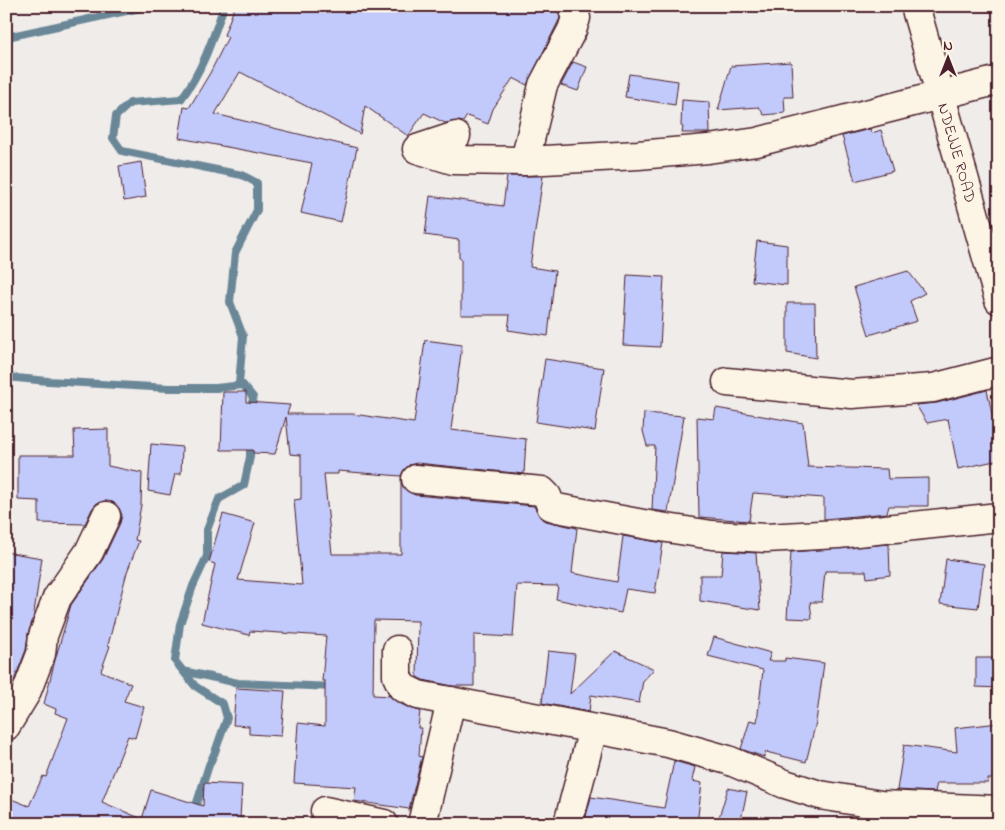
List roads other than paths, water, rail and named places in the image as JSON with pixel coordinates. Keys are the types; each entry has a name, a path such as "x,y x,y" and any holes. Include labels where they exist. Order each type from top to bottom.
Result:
{"street":[{"path":"525,161 544,85 572,30 576,18 572,6"},
{"name":"NDEJJE ROAD","path":"915,6 999,300"},
{"path":"456,136 417,149 453,160 525,161 708,149 757,142 999,80"},
{"path":"727,382 852,394 933,388 999,371"},
{"path":"416,479 542,491 547,496 551,506 557,508 712,535 766,538 838,534 999,517"},
{"path":"6,726 26,693 41,654 43,636 57,598 89,552 106,516"},
{"path":"397,650 397,676 402,687 418,695 668,743 728,760 785,784 820,796 881,805 999,810"},
{"path":"422,824 451,701"},
{"path":"568,824 592,729"},
{"path":"325,811 384,824"}],"waterway":[{"path":"7,37 149,6"},
{"path":"224,6 201,66 181,99 130,103 116,116 113,138 122,151 242,175 257,183 257,210 235,253 230,302 243,336 239,384 243,385 253,397 251,412"},
{"path":"6,377 169,388 216,388 243,385"},
{"path":"194,812 227,718 223,704 195,686 175,661 180,624 193,586 207,556 207,530 219,499 244,485 250,457 250,440"},
{"path":"183,671 238,683 335,687"}]}
